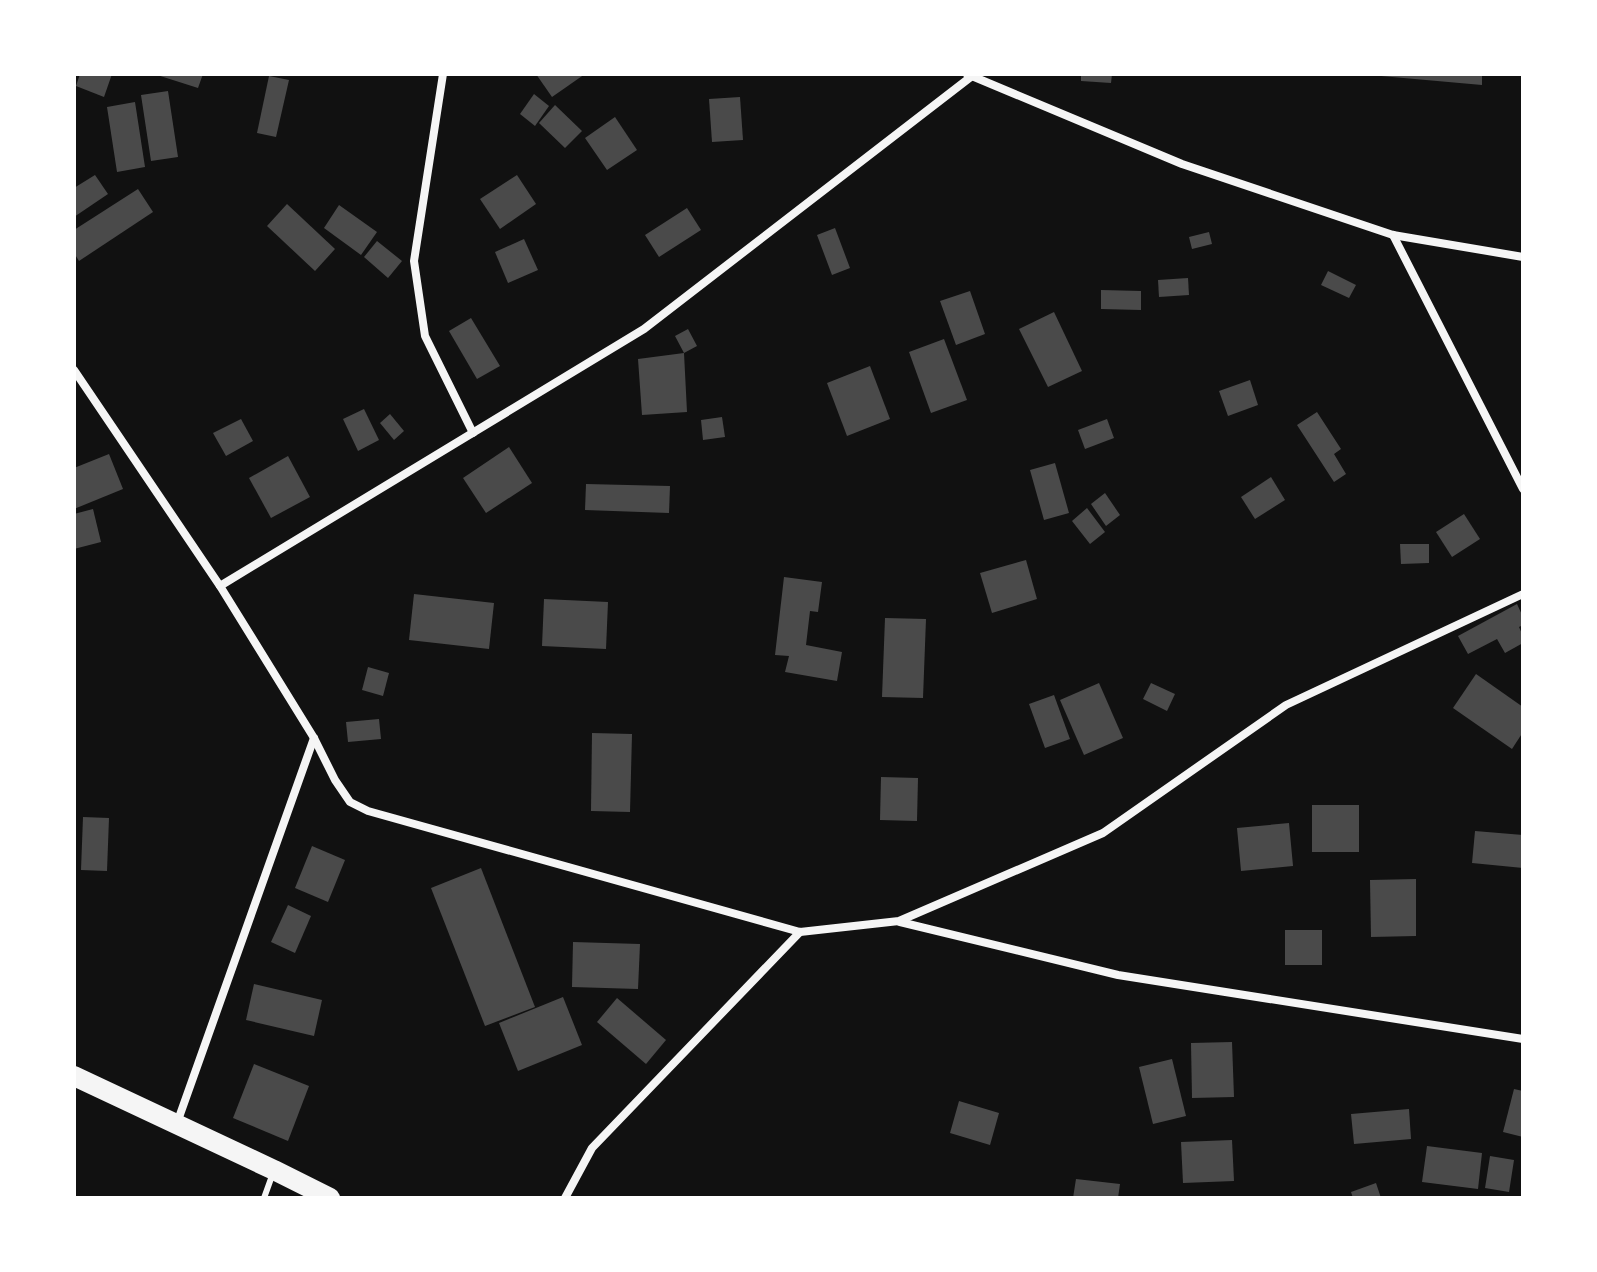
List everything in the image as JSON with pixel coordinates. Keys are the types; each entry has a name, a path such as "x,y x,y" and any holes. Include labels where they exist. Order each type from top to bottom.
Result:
{"highway":[{"path":"74,1076 330,1198"}],"street":[{"path":"443,74 414,261 425,336 473,433"},
{"path":"220,586 644,329 969,75 1182,164 1393,235 1523,257"},
{"path":"1393,235 1523,489"},
{"path":"74,370 220,586 350,802 368,811 800,932 899,921 1103,833 1286,705 1523,594"},
{"path":"177,1124 314,738"},
{"path":"899,921 1118,975 1523,1039"},
{"path":"565,1198 592,1148 800,932"}],"lane":[{"path":"264,1198 274,1170"}],"building":[{"path":"80,74 112,74 104,97 76,86"},
{"path":"154,74 203,74 198,88"},
{"path":"536,74 585,74 552,97"},
{"path":"1081,74 1112,74 1111,83 1081,81"},
{"path":"1482,74 1482,85 1381,76"},
{"path":"269,76 289,80 276,137 257,133"},
{"path":"168,91 178,157 151,161 141,95"},
{"path":"534,94 549,106 535,126 520,114"},
{"path":"740,97 743,140 712,142 709,99"},
{"path":"135,102 145,167 117,172 107,107"},
{"path":"555,105 582,131 565,148 539,123"},
{"path":"615,117 637,150 607,170 585,138"},
{"path":"95,175 108,194 74,217 74,188"},
{"path":"517,175 536,204 500,229 480,199"},
{"path":"138,189 153,212 79,261 74,253 74,230"},
{"path":"287,204 335,249 315,271 267,226"},
{"path":"339,205 377,232 361,255 324,228"},
{"path":"687,208 701,230 659,257 645,235"},
{"path":"835,228 850,268 832,275 817,235"},
{"path":"1209,232 1212,244 1192,249 1189,237"},
{"path":"524,239 538,270 508,283 495,252"},
{"path":"377,241 402,261 388,278 364,257"},
{"path":"1328,271 1356,285 1349,298 1321,285"},
{"path":"1188,278 1189,295 1159,297 1158,280"},
{"path":"1101,290 1141,291 1141,310 1101,309"},
{"path":"970,291 985,334 956,345 940,301"},
{"path":"1054,312 1082,371 1048,387 1019,329"},
{"path":"471,318 500,366 477,379 449,331"},
{"path":"688,329 697,346 684,353 675,336"},
{"path":"944,339 967,400 931,413 909,352"},
{"path":"684,353 687,412 642,415 638,359"},
{"path":"870,366 890,419 847,436 827,383"},
{"path":"1250,380 1258,405 1228,416 1219,391"},
{"path":"364,409 379,440 358,451 343,419"},
{"path":"1317,412 1341,449 1334,454 1346,474 1334,482 1297,425"},
{"path":"390,414 404,431 394,440 380,423"},
{"path":"722,417 725,437 703,440 701,420"},
{"path":"241,419 253,441 226,456 213,433"},
{"path":"1107,419 1114,438 1085,449 1078,430"},
{"path":"509,447 532,483 486,513 463,478"},
{"path":"109,454 123,489 74,509 74,468"},
{"path":"288,456 310,497 271,518 249,478"},
{"path":"1055,463 1069,513 1044,520 1030,470"},
{"path":"1271,477 1285,500 1255,519 1241,497"},
{"path":"586,484 670,486 669,513 585,510"},
{"path":"1105,493 1120,515 1106,526 1091,504"},
{"path":"1087,508 1105,532 1090,544 1072,521"},
{"path":"93,509 101,542 74,549 74,514"},
{"path":"1464,514 1480,539 1452,557 1436,532"},
{"path":"1400,544 1429,544 1429,563 1401,564"},
{"path":"1026,560 1037,599 992,613 980,573"},
{"path":"784,577 822,582 818,612 810,611 806,645 842,652 837,681 785,672 789,656 775,655"},
{"path":"414,594 494,603 489,649 409,640"},
{"path":"544,599 608,602 606,649 542,646"},
{"path":"1517,604 1523,617 1523,625 1519,627 1523,643 1505,653 1497,639 1468,654 1458,636"},
{"path":"885,618 926,619 923,698 882,697"},
{"path":"368,667 389,673 383,696 362,690"},
{"path":"1476,674 1523,707 1523,732 1512,749 1453,708"},
{"path":"1099,683 1123,738 1084,755 1060,700"},
{"path":"1151,683 1175,694 1167,711 1143,699"},
{"path":"1054,695 1070,739 1045,748 1029,704"},
{"path":"379,719 381,739 348,742 346,722"},
{"path":"592,733 632,734 630,812 591,811"},
{"path":"881,777 918,778 917,821 880,820"},
{"path":"1312,805 1359,805 1359,852 1312,852"},
{"path":"83,817 109,818 107,871 81,870"},
{"path":"1289,823 1293,866 1241,871 1237,828"},
{"path":"1475,831 1523,835 1523,868 1472,863"},
{"path":"312,846 345,860 328,902 295,888"},
{"path":"481,868 535,1007 485,1026 431,888"},
{"path":"1416,879 1416,936 1371,937 1370,880"},
{"path":"288,905 311,916 295,953 271,942"},
{"path":"1285,930 1322,930 1322,965 1285,965"},
{"path":"573,942 640,944 638,989 572,987"},
{"path":"254,984 322,1000 314,1036 246,1020"},
{"path":"563,997 582,1045 518,1071 499,1023"},
{"path":"617,998 666,1040 646,1064 597,1022"},
{"path":"1232,1042 1234,1097 1192,1098 1191,1043"},
{"path":"1172,1059 1186,1116 1153,1124 1139,1067"},
{"path":"254,1064 309,1086 288,1141 233,1118"},
{"path":"1514,1089 1523,1091 1523,1137 1503,1132"},
{"path":"959,1101 999,1113 990,1145 950,1133"},
{"path":"1409,1109 1411,1139 1354,1144 1351,1114"},
{"path":"1232,1140 1234,1181 1183,1183 1181,1142"},
{"path":"1427,1146 1482,1153 1478,1189 1422,1182"},
{"path":"1490,1156 1514,1160 1509,1192 1485,1188"},
{"path":"1076,1179 1120,1184 1118,1198 1073,1198"},
{"path":"1376,1183 1381,1198 1353,1198 1351,1192"}]}
